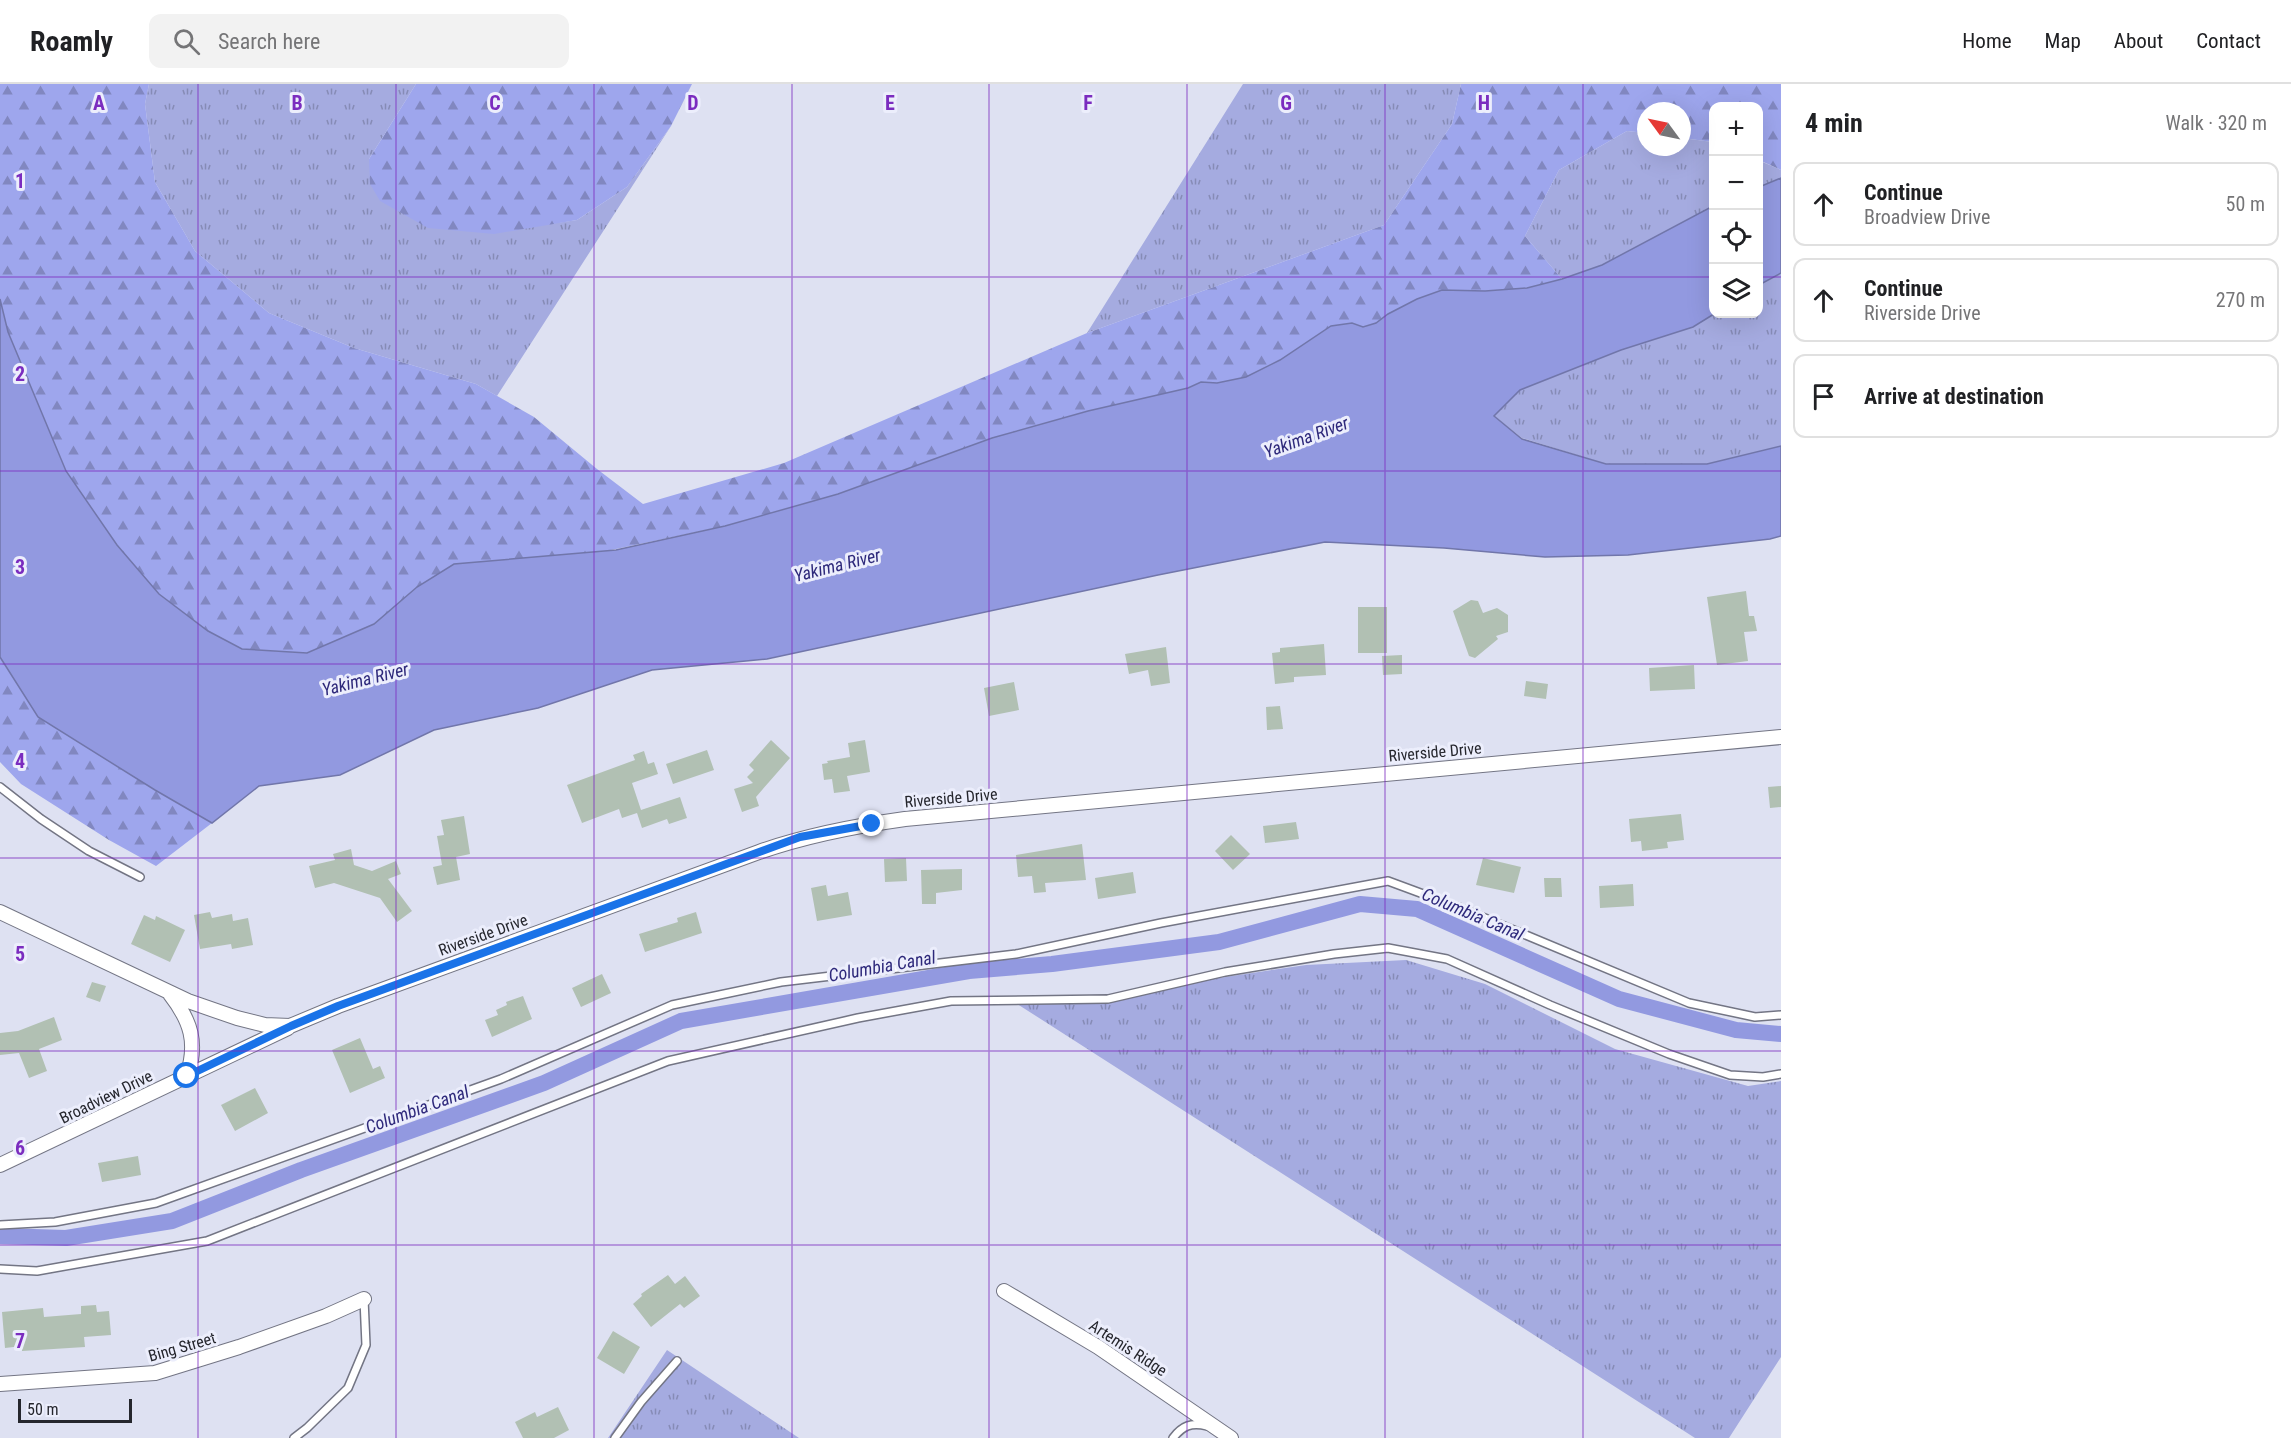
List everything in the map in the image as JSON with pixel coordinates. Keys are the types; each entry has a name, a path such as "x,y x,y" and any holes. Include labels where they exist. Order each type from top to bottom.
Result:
{"street":[{"name":"Riverside Drive","path":"0,912 169,993 237,1018 265,1025 291,1026 338,1006 800,837 839,829 905,819 1781,737"},
{"path":"169,993 180,1007 192,1037 193,1053 187,1076"},
{"name":"Broadview Drive","path":"0,1165 291,1026"},
{"name":"Artemis Ridge","path":"1004,1291 1098,1347 1231,1438"},
{"name":"Bing Street","path":"0,1384 155,1373 315,1320 364,1299"}],"lane":[{"path":"0,787 41,819 89,850 140,877"},
{"path":"0,1225 55,1222 156,1203 501,1079 672,1005 781,982 1016,954 1161,923 1388,881 1461,908 1689,1003 1755,1017 1781,1015"},
{"path":"0,1269 38,1271 207,1241 668,1061 858,1018 951,1001 1108,999 1225,972 1334,954 1388,948 1447,959 1572,1014 1730,1076 1763,1077 1781,1074"},
{"path":"294,1438 308,1428 348,1388 366,1345 364,1299"},
{"path":"615,1438 641,1402 676,1361"},
{"path":"1173,1438 1181,1428 1189,1424 1215,1428"}],"green space":[{"path":"0,84 149,84 145,104 155,182 195,251 269,313 354,348 476,384 534,417 643,504 784,463 1087,333 1384,225 1452,124 1461,84 1781,84 1781,170 1763,162 1763,102 1709,102 1709,141 1691,139 1691,102 1637,102 1637,132 1627,131 1559,170 1525,236 1562,279 1527,288 1485,291 1442,290 1417,299 1376,323 1363,327 1352,323 1331,326 1280,360 1246,377 1217,384 1201,382 1188,388 1088,411 992,438 838,494 725,526 417,587 374,624 307,653 242,649 208,631 159,594 117,545 66,471 8,332 0,299"},
{"path":"149,84 416,84 369,159 542,225 577,220 627,187 671,126 497,396 476,384 354,348 269,313 195,251 155,182 145,104"},
{"path":"416,84 692,84 671,126 627,187 577,220 494,234 428,228 380,201 370,184 369,159"},
{"path":"1243,84 1461,84 1452,124 1384,225 1087,333"},
{"path":"1627,131 1637,132 1637,156 1691,156 1691,139 1709,141 1709,208 1602,265 1562,279 1525,236 1559,170"},
{"path":"1763,162 1781,170 1781,178 1763,185"},
{"path":"1781,273 1781,446 1707,464 1606,464 1522,438 1494,416 1520,390 1621,350 1693,327 1709,317 1763,318 1763,283"},
{"path":"0,657 39,717 212,823 156,866 109,840 21,784 0,762"},
{"path":"1406,960 1485,984 1615,1049 1748,1086 1781,1081 1781,1357 1729,1438 1695,1438 1011,1000 1078,999 1306,965"},
{"path":"667,1350 799,1438 608,1438"}],"water":[{"path":"1781,178 1781,273 1763,283 1763,210 1763,185"},
{"name":"Yakima River","path":"1709,208 1709,317 1693,327 1621,350 1520,390 1494,416 1522,439 1606,464 1707,464 1781,446 1781,536 1628,555 1545,557 1444,548 1325,542 1158,575 767,659 652,670 538,708 434,730 340,775 259,786 212,823 38,717 0,657 0,299 8,332 66,471 117,545 159,594 208,631 242,649 307,653 374,624 417,587 454,564 616,550 725,526 838,494 992,438 1088,411 1188,388 1201,382 1217,383 1246,377 1280,360 1331,326 1352,323 1363,327 1376,323 1417,299 1442,290 1485,291 1527,288 1602,265"}],"building":[{"path":"1746,591 1749,616 1754,616 1757,631 1744,632 1748,661 1717,665 1707,597"},
{"path":"1471,600 1478,601 1483,613 1497,608 1508,615 1508,632 1496,636 1498,639 1475,658 1469,656 1453,611"},
{"path":"1358,607 1387,607 1387,653 1358,653"},
{"path":"1324,644 1326,675 1294,677 1294,682 1275,684 1272,653 1280,652 1280,648"},
{"path":"1166,647 1170,683 1151,686 1148,670 1129,674 1125,654"},
{"path":"1402,655 1402,674 1383,675 1382,656"},
{"path":"1694,665 1695,689 1650,691 1649,668"},
{"path":"1526,681 1548,684 1546,699 1524,696"},
{"path":"1014,682 1019,710 989,716 984,688"},
{"path":"1280,706 1283,729 1267,730 1266,707"},
{"path":"771,740 790,758 756,797 759,806 742,812 734,789 753,783 747,777 754,770 749,765"},
{"path":"865,740 870,772 847,776 850,791 834,793 832,779 824,780 822,764 850,757 848,743"},
{"path":"707,750 714,770 673,784 666,764"},
{"path":"644,751 648,764 654,762 658,774 632,783 641,810 680,797 687,818 669,824 667,819 642,828 637,813 622,818 619,809 582,823 567,785 635,760 633,755"},
{"path":"1781,786 1781,807 1770,808 1768,787"},
{"path":"1681,814 1684,840 1667,842 1668,848 1642,851 1641,841 1631,842 1629,819"},
{"path":"464,816 470,854 456,857 460,880 437,885 433,867 442,865 437,836 444,835 441,820"},
{"path":"1296,822 1299,839 1265,843 1263,826"},
{"path":"1231,835 1250,854 1233,870 1215,851"},
{"path":"1082,844 1086,880 1045,883 1046,892 1034,893 1032,876 1018,877 1016,855"},
{"path":"351,849 354,865 372,871 396,861 401,874 388,879 412,911 397,922 380,898 334,883 315,888 309,866 335,860 333,854"},
{"path":"906,858 907,881 885,882 884,859"},
{"path":"1483,858 1521,867 1514,893 1476,885"},
{"path":"962,869 962,890 936,893 936,904 922,904 921,870"},
{"path":"1133,872 1136,893 1098,899 1095,878"},
{"path":"1544,878 1561,878 1562,897 1545,897"},
{"path":"1633,884 1634,906 1600,908 1599,886"},
{"path":"826,885 828,896 848,892 852,915 817,921 811,888"},
{"path":"210,912 212,918 232,914 233,921 248,918 253,945 232,949 231,944 200,949 194,915"},
{"path":"696,912 702,933 645,952 639,934 678,922 677,918"},
{"path":"144,915 155,920 156,916 185,930 170,962 131,944"},
{"path":"602,974 611,993 581,1007 572,988"},
{"path":"92,982 106,986 100,1002 86,997"},
{"path":"523,996 532,1019 492,1037 485,1020 498,1015 496,1010 507,1005 506,1002"},
{"path":"54,1017 62,1040 39,1049 47,1071 29,1078 19,1053 0,1055 0,1033 18,1031"},
{"path":"360,1038 373,1069 380,1066 385,1078 350,1093 332,1050"},
{"path":"255,1088 268,1113 235,1131 221,1105"},
{"path":"138,1156 141,1175 102,1182 98,1163"},
{"path":"668,1275 675,1284 685,1276 700,1296 684,1308 680,1304 651,1327 633,1304 642,1296 641,1294"},
{"path":"96,1305 97,1312 109,1311 111,1335 84,1337 85,1347 22,1351 22,1346 5,1348 2,1312 43,1308 44,1317 81,1314 81,1306"},
{"path":"613,1331 640,1347 624,1374 597,1358"},
{"path":"558,1407 569,1430 554,1438 523,1438 515,1422 535,1412 537,1417"}],"waterway":[{"name":"Columbia Canal","path":"0,1236 66,1238 172,1221 301,1170 544,1083 681,1021 969,971 1052,964 1219,942 1360,904 1417,909 1619,999 1736,1030 1781,1034"}],"route":[{"path":"187,1076 338,1006 800,837 872,824"}]}
